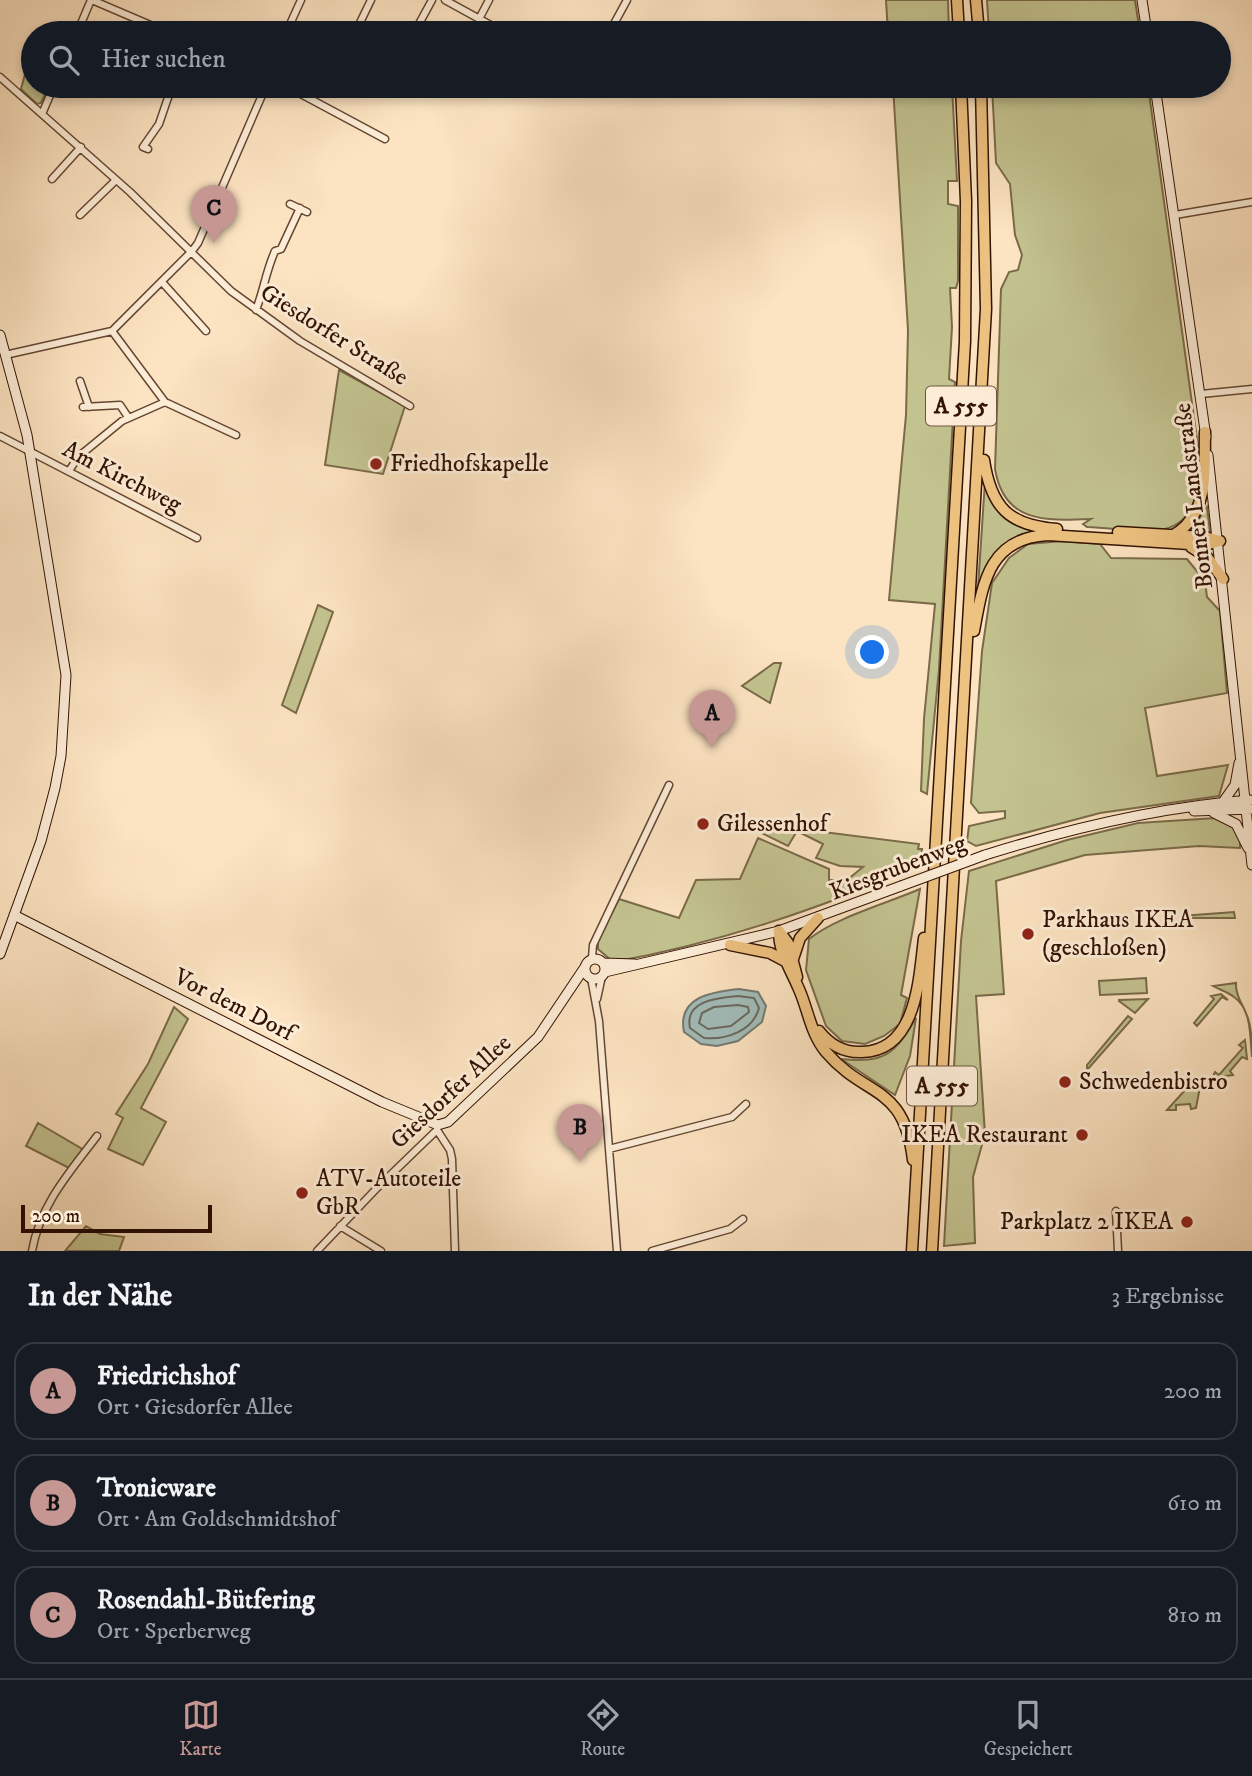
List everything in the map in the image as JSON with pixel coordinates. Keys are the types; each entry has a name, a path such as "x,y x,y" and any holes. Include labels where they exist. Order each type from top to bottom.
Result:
{"highway":[{"path":"957,0 958,21"},
{"path":"976,0 978,21"},
{"name":"A 555","path":"912,1251 965,341 966,201 962,98"},
{"name":"A 555","path":"932,1251 980,436 986,254 981,98"},
{"path":"1172,536 1189,525 1199,510 1205,432"},
{"path":"980,436 989,490 1010,517 1045,528 1220,541"},
{"path":"966,686 983,587 993,564 1005,548 1024,538 1048,535 1181,545 1205,545 1220,541"},
{"path":"1181,545 1194,548 1208,557 1223,579"},
{"path":"808,1015 825,1039 849,1052 867,1052 891,1042 905,1026 915,998 933,897"},
{"path":"789,960 800,938 818,918"},
{"path":"779,931 808,1015 824,1050 839,1065 881,1093 900,1113 910,1134 916,1191"},
{"path":"730,945 770,953 789,960"}],"street":[{"path":"82,21 91,0 141,21"},
{"path":"291,21 301,0"},
{"path":"361,21 371,0"},
{"path":"421,21 432,0"},
{"path":"445,0 483,21"},
{"path":"479,19 489,0"},
{"path":"616,21 627,0"},
{"path":"1142,0 1145,21"},
{"name":"Giesdorfer Straße","path":"0,77 21,96"},
{"name":"Giesdorfer Straße","path":"23,98 81,147 192,251 230,291 300,341 410,406"},
{"path":"41,114 48,98"},
{"path":"148,149 143,147 159,124 168,98"},
{"path":"5,355 113,331 162,282 198,243 261,98"},
{"path":"308,98 385,139"},
{"name":"Bonner Landstraße","path":"1157,98 1220,541 1241,755 1248,782 1252,865"},
{"path":"52,178 81,147"},
{"path":"80,215 116,180"},
{"path":"1175,215 1252,202"},
{"path":"290,204 307,212"},
{"path":"256,310 264,288 262,279 275,251 281,250 300,208"},
{"path":"162,282 206,331"},
{"path":"113,331 165,402 236,435"},
{"path":"0,335 22,410 30,452 64,650 66,702 61,756 52,801 0,954"},
{"path":"80,381 86,407 120,405 128,417"},
{"path":"1201,394 1252,389"},
{"path":"69,471 78,457 128,417 165,402"},
{"name":"Am Kirchweg","path":"0,436 197,538"},
{"path":"1223,802 1235,785 1241,755"},
{"path":"597,999 604,971 592,958 593,945 669,785"},
{"name":"Kiesgrubenweg","path":"590,977 604,971 730,945 779,931 985,855 1078,827 1223,802 1249,805"},
{"name":"Kiesgrubenweg","path":"1174,811 1208,811 1249,805"},
{"path":"1208,811 1236,824 1251,855"},
{"name":"Vor dem Dorf","path":"14,915 438,1128"},
{"name":"Giesdorfer Allee","path":"317,1251 438,1128 448,1122 538,1037 554,1018 572,985 592,958"},
{"path":"585,967 597,999 617,1251"},
{"path":"572,985 590,977"},
{"path":"609,1149 732,1117 746,1104"},
{"path":"438,1128 452,1159 455,1251"},
{"path":"32,1251 43,1212 65,1177 97,1136"},
{"path":"1116,1213 1118,1250"},
{"path":"652,1251 730,1229 743,1219"},
{"path":"340,1226 381,1251"}],"green space":[{"path":"886,0 948,0 949,21 887,21"},
{"path":"987,0 1135,0 1138,21 988,21"},
{"path":"31,98 43,98 37,104"},
{"path":"894,98 953,98 957,181 948,181 948,204 958,206 958,281 956,288 950,288 952,327 949,379 955,382 939,669 927,794 921,791 924,719 935,604 889,600 906,415 908,330"},
{"path":"993,98 1150,98 1201,468 1197,494 1189,512 1178,523 1165,529 1149,531 1087,527 1083,524 1091,519 1058,520 1029,515 1007,500 1000,487 995,469 1001,289 1009,272 1018,270 1022,255 1015,235 1010,184 996,163"},
{"path":"339,370 405,406 383,474 325,465"},
{"path":"985,481 1000,509 1007,516 1022,526 1044,532 1010,542 977,603"},
{"path":"1207,507 1210,531 1191,531 1191,530"},
{"path":"1063,541 1100,544 1111,558 1187,559 1205,581 1207,597 1220,611 1227,693 1145,708 1157,776 1228,765 1219,796 1100,813 976,846 967,841 969,826 1005,818 1005,811 979,813 971,803 982,651 992,583 1009,558 1028,544"},
{"path":"318,605 333,612 296,713 282,705"},
{"path":"774,663 781,663 770,703 742,686"},
{"path":"1216,818 1231,823 1240,838 1240,848 1199,846 1085,855 996,881 1004,994 976,996 985,1134 973,1177 975,1243 944,1246 961,941 969,871 1067,840 1138,823"},
{"path":"737,821 919,844 918,849 922,849 920,866 807,910 692,945 613,962 598,949 598,940 619,899 679,918 696,880 740,879 758,838 829,869 829,880 847,880 863,867 840,866 816,858 823,844 797,831 788,846"},
{"path":"920,889 901,995 907,998 900,1024 884,1036 865,1044 842,1041 826,1026 806,970 809,939 847,917"},
{"path":"1234,912 1235,918 1181,918 1181,916"},
{"path":"1146,978 1147,993 1100,995 1099,981"},
{"path":"1236,983 1244,1008 1232,995 1213,986"},
{"path":"1221,994 1228,1000 1222,997 1197,1026 1194,1023 1214,999 1211,996"},
{"path":"1148,999 1135,1013 1119,1001 1119,1000"},
{"path":"174,1007 188,1019 141,1108 166,1122 143,1165 108,1149 123,1118 116,1114 148,1064"},
{"path":"1245,1010 1251,1030 1252,1057 1249,1024"},
{"path":"1128,1016 1132,1019 1087,1070 1087,1065"},
{"path":"916,1018 910,1056 895,1095 841,1059 878,1058 887,1054 901,1041"},
{"path":"1245,1040 1247,1059 1242,1057 1230,1071 1233,1075 1212,1078 1215,1072 1219,1075 1243,1048 1239,1045"},
{"path":"1195,1079 1199,1092 1196,1108 1191,1109 1190,1104 1176,1105 1176,1110 1167,1110"},
{"path":"38,1123 84,1150 69,1168 26,1146"},
{"path":"86,1226 100,1234 124,1237 119,1251 65,1251"}],"water":[{"path":"739,989 758,992 766,1006 762,1022 738,1041 717,1046 701,1044 684,1032 683,1020 686,1011 698,998"}],"place":[{"name":"Rosendahl-Bütfering","path":"214,243"},
{"name":"Friedhofskapelle","path":"376,464"},
{"name":"Friedrichshof","path":"712,748"},
{"name":"Gilessenhof","path":"703,824"},
{"name":"Parkhaus IKEA (geschloßen)","path":"1028,934"},
{"name":"Schwedenbistro","path":"1065,1082"},
{"name":"IKEA Restaurant","path":"1082,1135"},
{"name":"Tronicware","path":"580,1162"},
{"name":"ATV-Autoteile GbR","path":"302,1193"},
{"name":"Parkplatz 2 IKEA","path":"1187,1222"}]}
